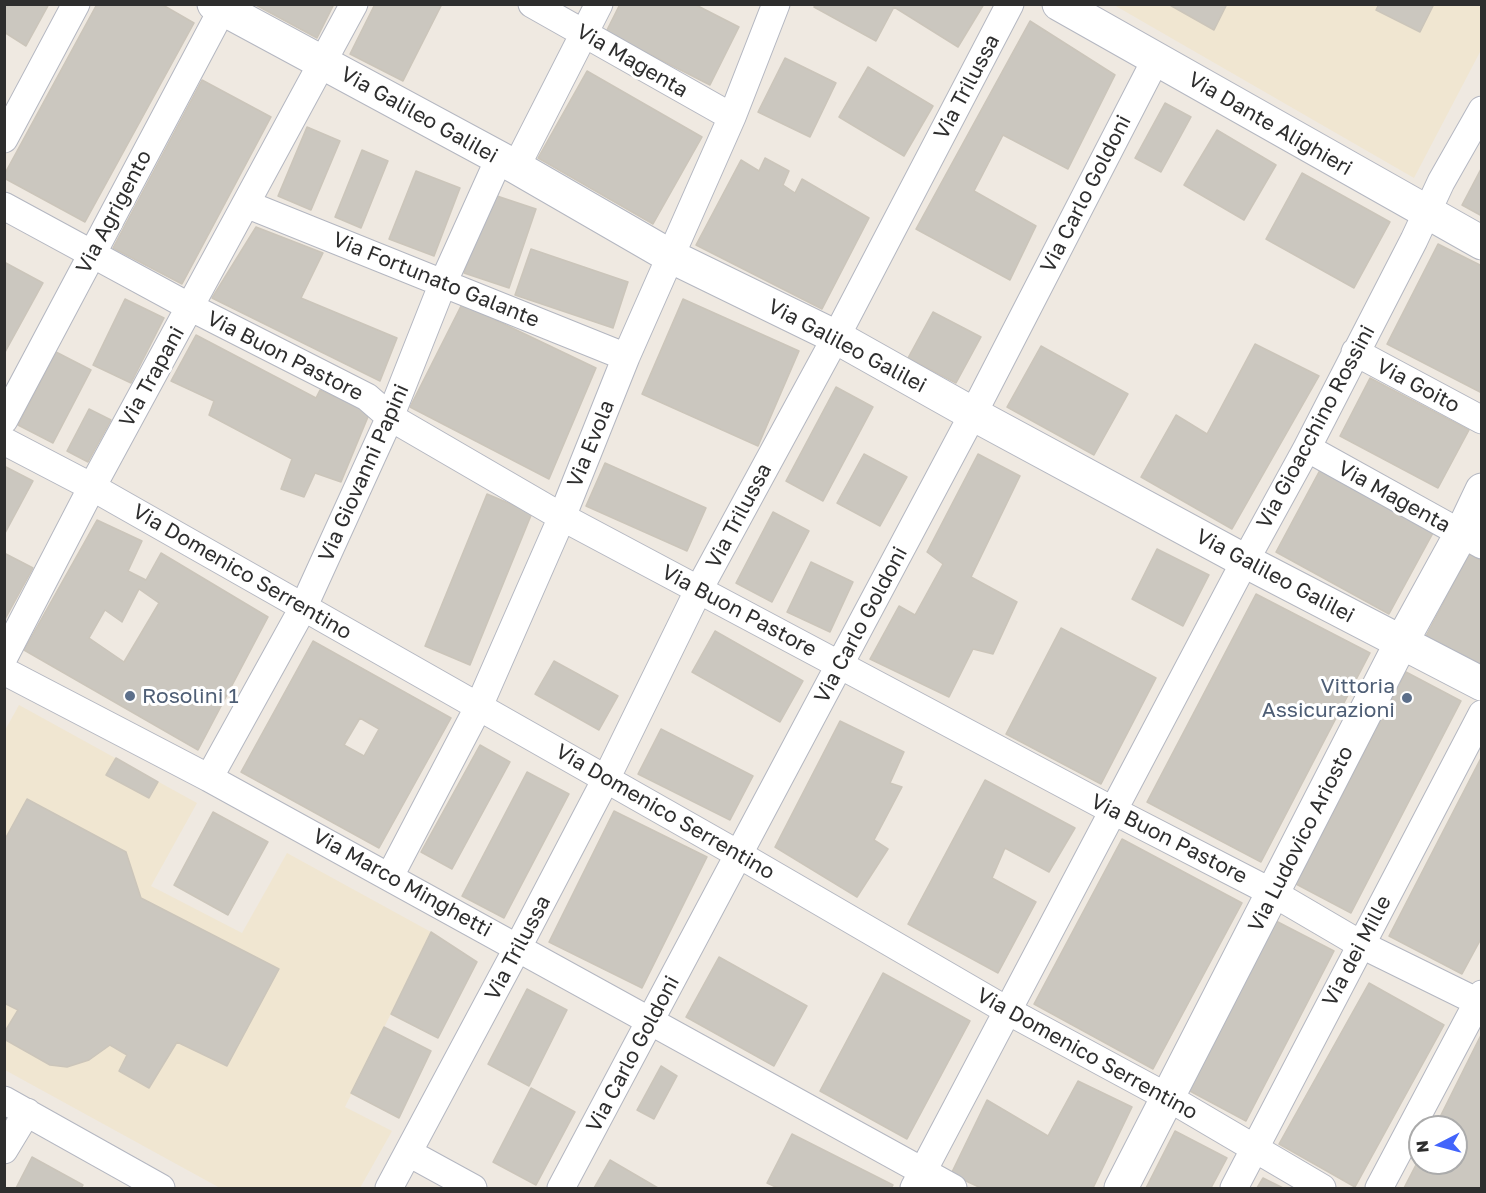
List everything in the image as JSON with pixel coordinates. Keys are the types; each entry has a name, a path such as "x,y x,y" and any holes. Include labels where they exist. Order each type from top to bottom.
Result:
{"street":[{"path":"4,139 76,4"},
{"name":"Via Trapani","path":"4,657 92,487 354,4"},
{"name":"Via Magenta","path":"532,4 732,117"},
{"name":"Via Giovanni Papini","path":"209,778 303,608 390,417 443,283 507,163 584,34 599,4"},
{"name":"Via Trilussa","path":"389,1188 606,779 699,589 836,337 1010,4"},
{"name":"Via Dante Alighieri","path":"1059,4 1482,243"},
{"name":"Via Galileo Galilei","path":"220,6 507,163 670,256 836,337 1245,561 1482,684"},
{"name":"Via Agrigento","path":"4,420 220,6"},
{"name":"Via Evola","path":"390,876 479,706 562,517 626,357 732,117 767,8"},
{"name":"Via Carlo Goldoni","path":"561,1188 652,1021 738,854 973,414 1156,60"},
{"name":"Via Gioacchino Rossini","path":"918,1180 1307,448 1427,212 1482,110"},
{"name":"Via Fortunato Galante","path":"246,204 626,357"},
{"name":"Via Buon Pastore","path":"4,206 190,307 367,397 390,417 562,517 1274,893 1360,944 1480,1000"},
{"name":"Via Goito","path":"1355,352 1482,420"},
{"name":"Via Domenico Serrentino","path":"4,441 92,487 479,706 1008,1011 1168,1098 1322,1188"},
{"name":"Via Magenta","path":"1307,448 1471,540"},
{"name":"Via Ludovico Ariosto","path":"1121,1188 1401,643 1471,540 1482,490"},
{"name":"Via Marco Minghetti","path":"4,671 209,778 652,1021 918,1180 953,1188"},
{"name":"Via dei Mille","path":"1234,1188 1482,714"},
{"path":"1379,1188 1480,1000"},
{"path":"4,1150 16,1106 161,1188"},
{"path":"409,1153 473,1188"}],"shaded area":[{"path":"1114,5 1481,5 1481,50 1414,178"},
{"path":"19,705 197,803 151,886 242,933 287,853 431,932 345,1107 392,1131 360,1188 220,1188 5,1070 4,732"}],"building":[{"path":"4,4 49,4 26,46 4,32"},
{"path":"97,4 161,4 194,23 85,222 4,178 4,175"},
{"path":"254,4 334,4 317,38"},
{"path":"375,4 442,4 403,81 350,54"},
{"path":"620,4 694,4 739,27 710,85 606,32"},
{"path":"816,4 984,4 958,47 894,7 876,41 814,7"},
{"path":"1168,4 1227,4 1214,30"},
{"path":"1379,4 1434,4 1420,32 1376,10"},
{"path":"1030,21 1115,75 1068,169 1003,135 974,191 1036,226 1010,280 916,229"},
{"path":"785,58 836,83 810,137 758,112"},
{"path":"868,67 933,106 904,156 839,117"},
{"path":"587,71 702,137 653,224 538,158"},
{"path":"202,80 271,117 182,284 113,248"},
{"path":"1165,103 1191,117 1161,172 1135,158"},
{"path":"307,127 340,141 311,210 278,196"},
{"path":"1217,130 1276,165 1244,220 1184,185"},
{"path":"362,150 388,161 361,228 335,217"},
{"path":"765,158 789,171 783,185 795,193 802,179 869,218 822,309 696,245 741,160 759,171"},
{"path":"1482,167 1482,216 1462,205"},
{"path":"416,171 460,188 434,256 389,239"},
{"path":"1302,173 1390,222 1354,288 1266,239"},
{"path":"491,194 536,209 509,288 464,273"},
{"path":"256,227 323,253 301,298 397,338 380,381 212,298"},
{"path":"1438,244 1482,266 1482,393 1387,344"},
{"path":"531,249 628,282 613,328 515,295"},
{"path":"4,262 43,283 4,354"},
{"path":"125,299 164,318 131,383 93,365"},
{"path":"683,299 799,351 758,446 642,394"},
{"path":"462,304 596,368 549,479 410,407"},
{"path":"933,312 981,337 956,383 908,358"},
{"path":"196,335 316,398 320,390 370,412 341,482 315,473 304,497 281,489 292,459 209,415 214,401 171,381"},
{"path":"1255,344 1319,376 1232,529 1141,477 1176,415 1207,434"},
{"path":"1041,346 1128,394 1094,455 1007,407"},
{"path":"56,352 91,370 53,443 18,425"},
{"path":"1370,378 1469,430 1438,488 1340,436"},
{"path":"836,387 873,407 823,501 786,481"},
{"path":"89,409 111,420 88,462 67,451"},
{"path":"864,454 907,477 880,526 837,503"},
{"path":"978,454 1020,476 971,577 1017,602 993,654 973,649 949,697 870,659 899,606 915,615 943,564 927,552"},
{"path":"605,463 706,508 687,551 586,506"},
{"path":"4,466 33,481 4,535"},
{"path":"1320,470 1433,533 1389,614 1276,552"},
{"path":"487,494 532,513 470,665 425,646"},
{"path":"773,512 809,531 772,602 736,583"},
{"path":"97,520 142,541 128,571 146,580 161,553 268,617 198,750 24,650","holes":["139,589 159,603 124,662 89,638 105,610 122,622"]},
{"path":"1157,549 1209,575 1183,626 1132,599"},
{"path":"4,553 33,568 4,621"},
{"path":"1469,554 1482,561 1482,665 1426,636"},
{"path":"811,562 853,582 830,632 787,612"},
{"path":"1256,594 1370,653 1261,862 1147,802"},
{"path":"1061,628 1156,678 1101,784 1006,734"},
{"path":"715,631 803,681 780,722 692,672"},
{"path":"313,641 451,718 379,848 241,772","holes":["360,718 379,729 364,756 344,745"]},
{"path":"554,661 618,696 599,730 535,694"},
{"path":"1406,672 1461,701 1351,913 1296,884"},
{"path":"840,721 904,752 890,783 902,787 874,840 888,849 857,897 775,847"},
{"path":"661,729 753,776 730,820 638,774"},
{"path":"480,745 510,762 452,869 421,852"},
{"path":"1482,756 1482,937 1462,974 1389,936"},
{"path":"116,758 158,782 149,798 106,775"},
{"path":"527,772 569,794 504,918 462,896"},
{"path":"985,780 1075,828 1049,872 1005,848 992,878 1036,902 998,973 908,924"},
{"path":"27,799 126,852 141,898 279,969 227,1066 177,1042 149,1088 119,1071 127,1055 110,1045 89,1060 67,1067 50,1065 4,1039 4,1033 18,1010 4,1003 4,841"},
{"path":"614,811 707,857 642,988 549,942"},
{"path":"213,812 268,842 228,915 174,885"},
{"path":"1122,839 1242,903 1153,1069 1034,1004"},
{"path":"1276,921 1334,951 1246,1121 1188,1090"},
{"path":"431,932 477,962 438,1038 391,1014"},
{"path":"719,957 807,1006 774,1066 686,1017"},
{"path":"883,973 970,1021 907,1139 820,1091"},
{"path":"1369,983 1444,1025 1355,1187 1279,1144"},
{"path":"527,989 567,1010 529,1086 488,1064"},
{"path":"384,1027 431,1051 399,1118 351,1093"},
{"path":"1481,1035 1482,1188 1404,1188 1411,1175 1468,1175 1468,1115 1441,1115"},
{"path":"661,1066 677,1076 654,1119 637,1110"},
{"path":"1078,1081 1132,1107 1093,1188 981,1188 951,1174 987,1100 1048,1136"},
{"path":"531,1088 575,1112 536,1185 493,1162"},
{"path":"1175,1131 1227,1158 1211,1188 1146,1188"},
{"path":"792,1134 893,1185 891,1188 778,1188 767,1183"},
{"path":"32,1157 83,1185 81,1188 16,1188"},
{"path":"610,1160 658,1188 594,1188"},
{"path":"1263,1178 1283,1188 1257,1188"}],"place":[{"name":"Rosolini 1","path":"130,696"},
{"name":"Vittoria Assicurazioni","path":"1407,698"}]}
